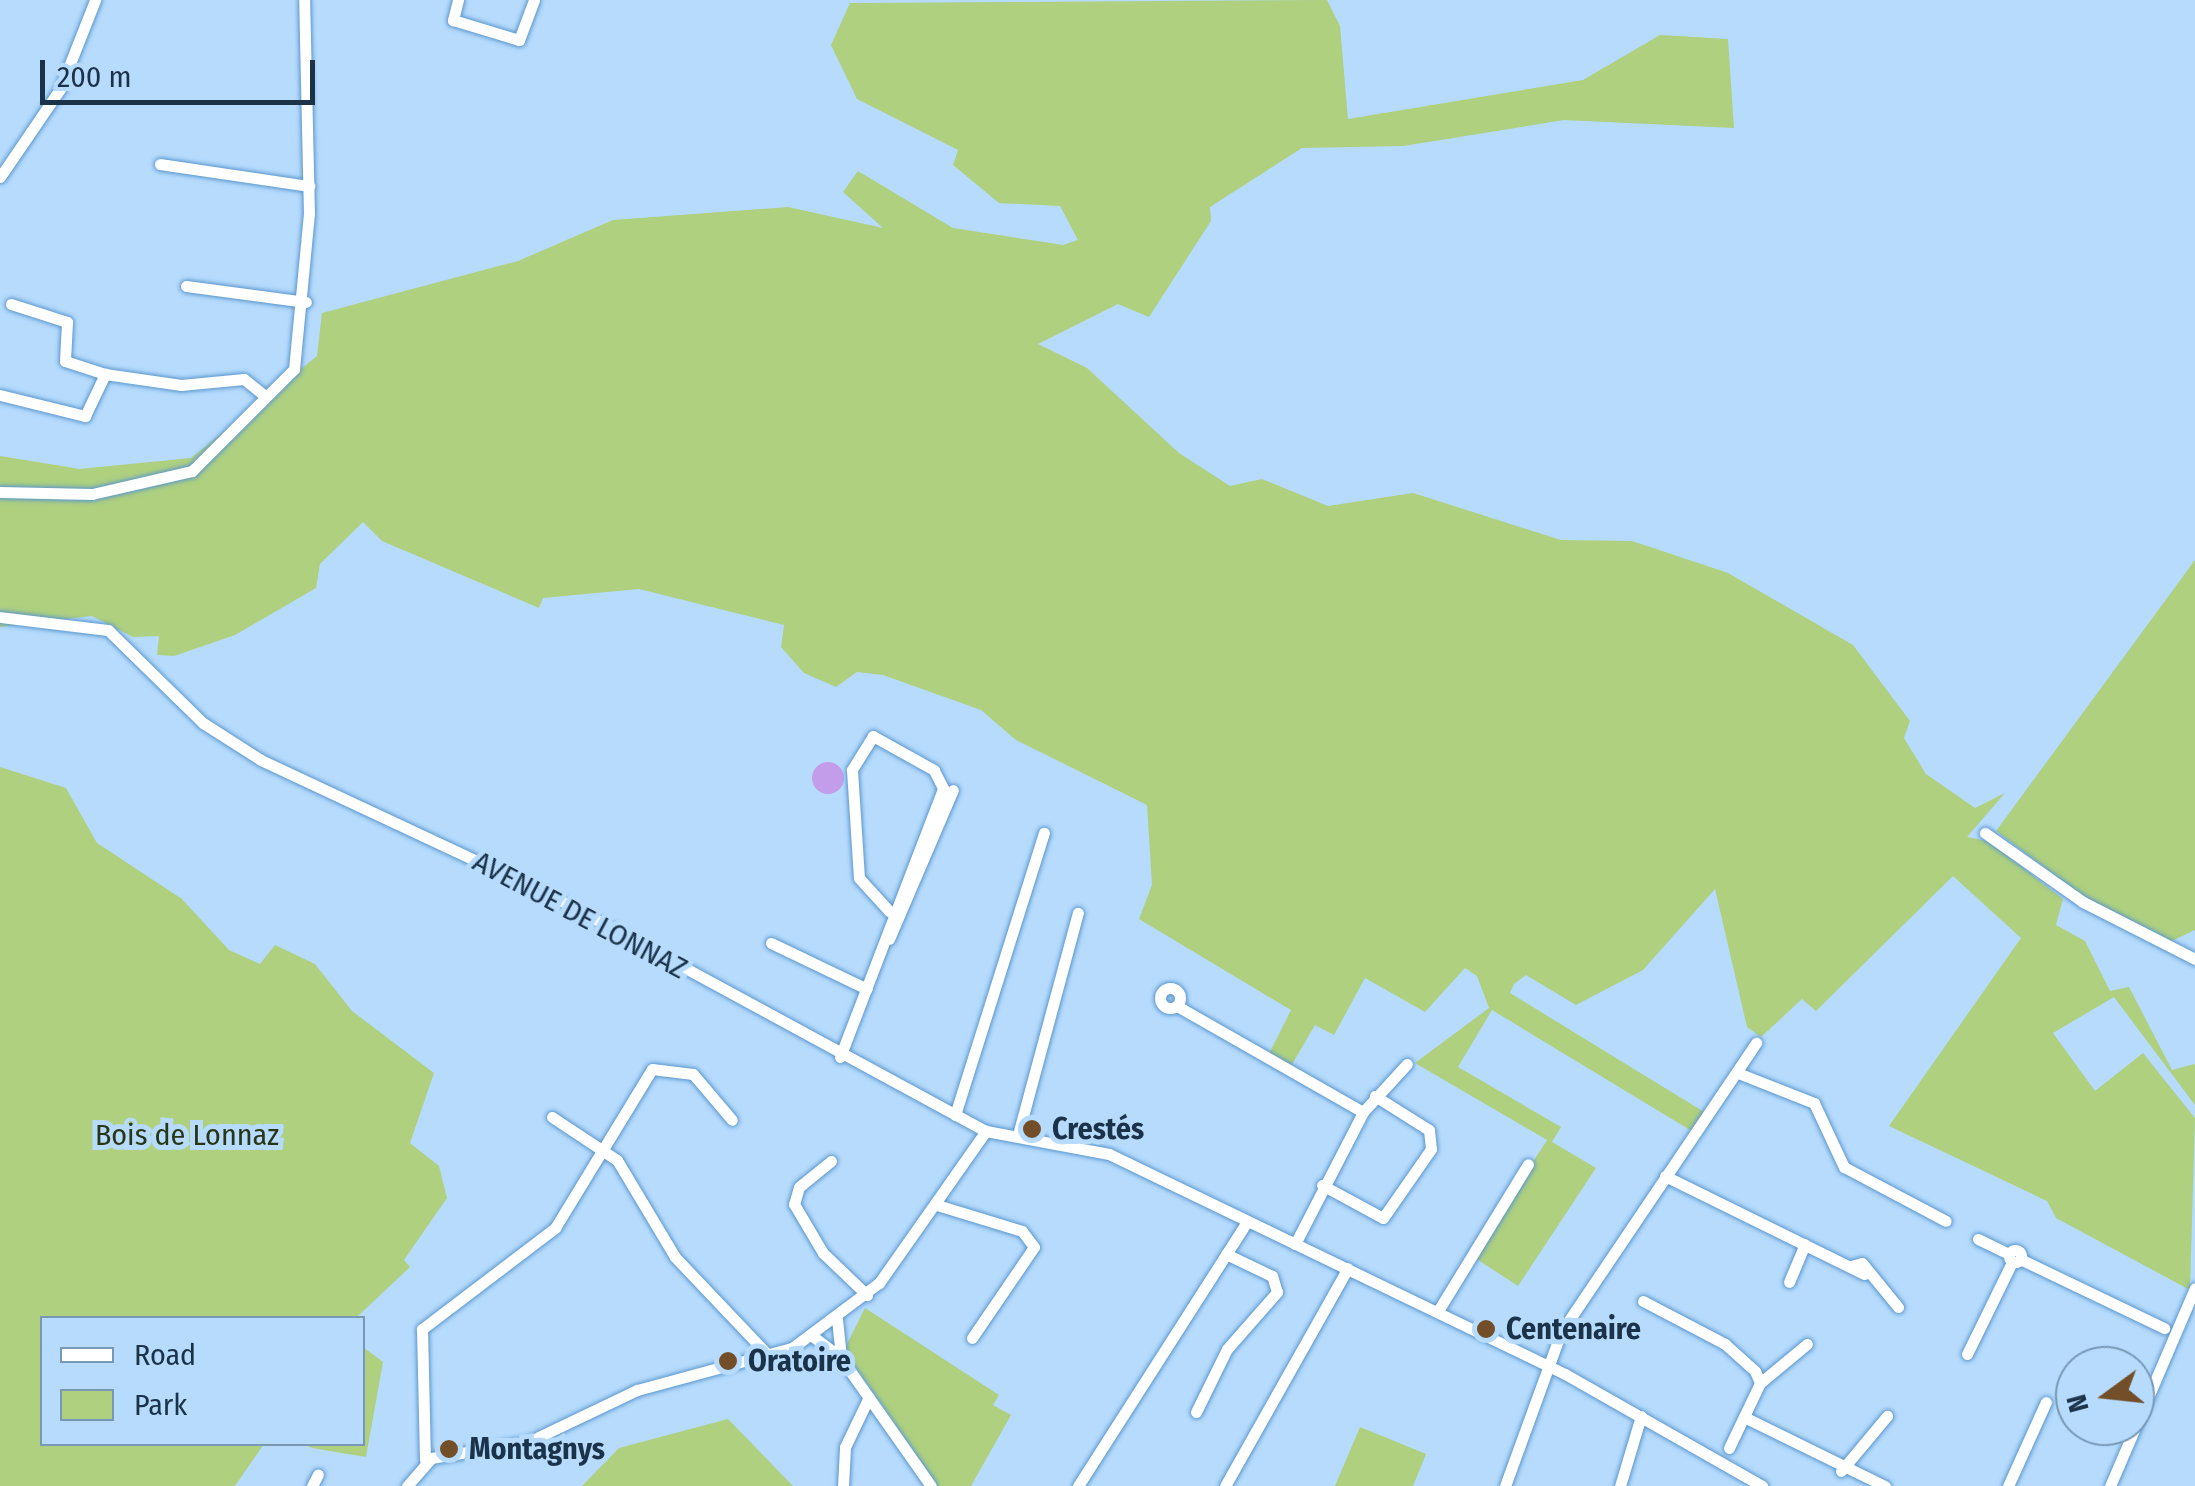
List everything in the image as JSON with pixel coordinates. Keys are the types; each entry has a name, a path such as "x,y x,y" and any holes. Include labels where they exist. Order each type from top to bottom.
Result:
{"street":[{"path":"0,178 60,90 95,0"},
{"path":"0,492 92,494 192,471 297,363 306,300 310,186 304,0"},
{"path":"458,0 453,20 518,40 534,0"},
{"path":"160,164 310,186"},
{"path":"190,283 306,300"},
{"path":"10,304 67,322 65,361 105,374 181,385 244,379 266,397"},
{"path":"0,395 85,416 105,374"},
{"name":"AVENUE DE LONNAZ","path":"0,617 91,623 156,672 246,752 560,900 840,1056 986,1131 1019,1131 1103,1152 1546,1364 1762,1486"},
{"path":"886,942 888,911 943,783 873,736 852,770 860,878 888,911"},
{"path":"840,1056 953,790"},
{"path":"954,1115 1044,832"},
{"path":"1986,833 2083,902 2195,959"},
{"path":"1019,1131 1078,912"},
{"path":"771,943 868,989"},
{"path":"1176,1006 1363,1112"},
{"path":"1505,1486 1546,1364 1756,1043"},
{"path":"407,1486 425,1460 422,1329 554,1228 600,1145 659,1064 692,1074 732,1120"},
{"path":"1295,1244 1363,1112 1406,1064"},
{"path":"1738,1073 1814,1103 1844,1167 1946,1222"},
{"path":"1322,1186 1382,1218 1431,1149 1429,1130 1375,1096"},
{"path":"552,1117 600,1145 660,1220 699,1287 770,1358"},
{"path":"425,1460 525,1442 653,1384 770,1358 811,1335 868,1295 937,1205 986,1131"},
{"path":"831,1162 799,1186 794,1204 823,1253 868,1295"},
{"path":"1438,1311 1528,1164"},
{"path":"1666,1176 1851,1266 1898,1307"},
{"path":"937,1205 1022,1230 1034,1247 972,1338"},
{"path":"1078,1486 1248,1222"},
{"path":"1978,1239 2172,1332"},
{"path":"1789,1282 1805,1244"},
{"path":"1196,1412 1227,1349 1277,1292 1272,1276 1226,1254"},
{"path":"1968,1354 2014,1258"},
{"path":"1225,1486 1348,1268"},
{"path":"2110,1486 2172,1332 2195,1288"},
{"path":"1643,1301 1725,1344 1760,1383"},
{"path":"837,1318 841,1358"},
{"path":"811,1335 841,1358 931,1486"},
{"path":"1727,1466 1728,1448 1760,1383 1806,1344"},
{"path":"843,1486 845,1446 869,1397"},
{"path":"2008,1486 2046,1402"},
{"path":"1620,1486 1641,1416"},
{"path":"1841,1471 1887,1416"},
{"path":"1744,1417 1841,1471 1885,1486"},
{"path":"1712,1458 1728,1448"}],"green space":[{"path":"1327,0 1340,26 1348,119 1583,80 1660,35 1728,39 1734,128 1564,120 1403,146 1302,148 1210,207 1211,221 1149,317 1118,304 1038,344 1087,368 1179,453 1230,486 1262,479 1328,506 1413,493 1561,540 1632,541 1728,573 1853,645 1910,721 1904,738 1926,774 1975,808 2005,793 1967,837 1988,841 2063,899 2056,925 2085,941 2110,991 2129,987 2172,1070 2195,1064 2195,1105 2114,997 2053,1033 2095,1091 2143,1053 2195,1118 2190,1290 2056,1218 2047,1201 1889,1126 2021,938 1953,876 1816,1011 1802,999 1761,1037 1747,1027 1715,889 1643,970 1576,1005 1526,975 1514,984 1510,993 1709,1115 1695,1133 1492,1010 1458,1067 1561,1127 1552,1142 1596,1168 1518,1286 1472,1256 1547,1140 1415,1063 1489,1008 1477,976 1465,968 1425,1012 1365,978 1334,1035 1315,1025 1290,1068 1268,1056 1291,1010 1139,919 1152,885 1147,805 1016,740 981,710 883,675 857,672 836,687 804,673 781,647 784,625 639,589 543,598 539,608 382,541 363,522 320,564 316,588 235,635 174,656 157,655 159,636 133,637 92,616 0,627 0,456 80,469 191,458 317,356 322,313 518,261 613,220 788,207 883,228 843,192 858,171 953,228 1063,245 1078,240 1060,206 999,203 953,165 958,150 857,99 831,45 850,3"},
{"path":"2195,560 2195,930 2172,941 2092,903 1996,831"},
{"name":"Bois de Lonnaz","path":"0,767 66,788 97,843 182,899 229,950 260,964 275,945 315,964 352,1011 434,1073 410,1143 439,1166 447,1198 404,1260 410,1267 358,1316 40,1316 40,1446 263,1446 235,1486 0,1486"},
{"path":"865,1308 999,1395 993,1405 1011,1415 971,1486 938,1486 844,1350"},
{"path":"365,1348 383,1362 366,1457 308,1446 365,1446"},
{"path":"728,1419 793,1486 582,1486 619,1448"},
{"path":"1360,1427 1426,1454 1413,1486 1335,1486"}],"shaded area":[{"path":"828,762 839,767 844,778 839,789 828,794 817,789 812,778 817,767"}],"place":[{"name":"Crestés","path":"1032,1129"},
{"name":"Centenaire","path":"1486,1329"},
{"name":"Oratoire","path":"728,1361"},
{"name":"Montagnys","path":"449,1449"}]}
